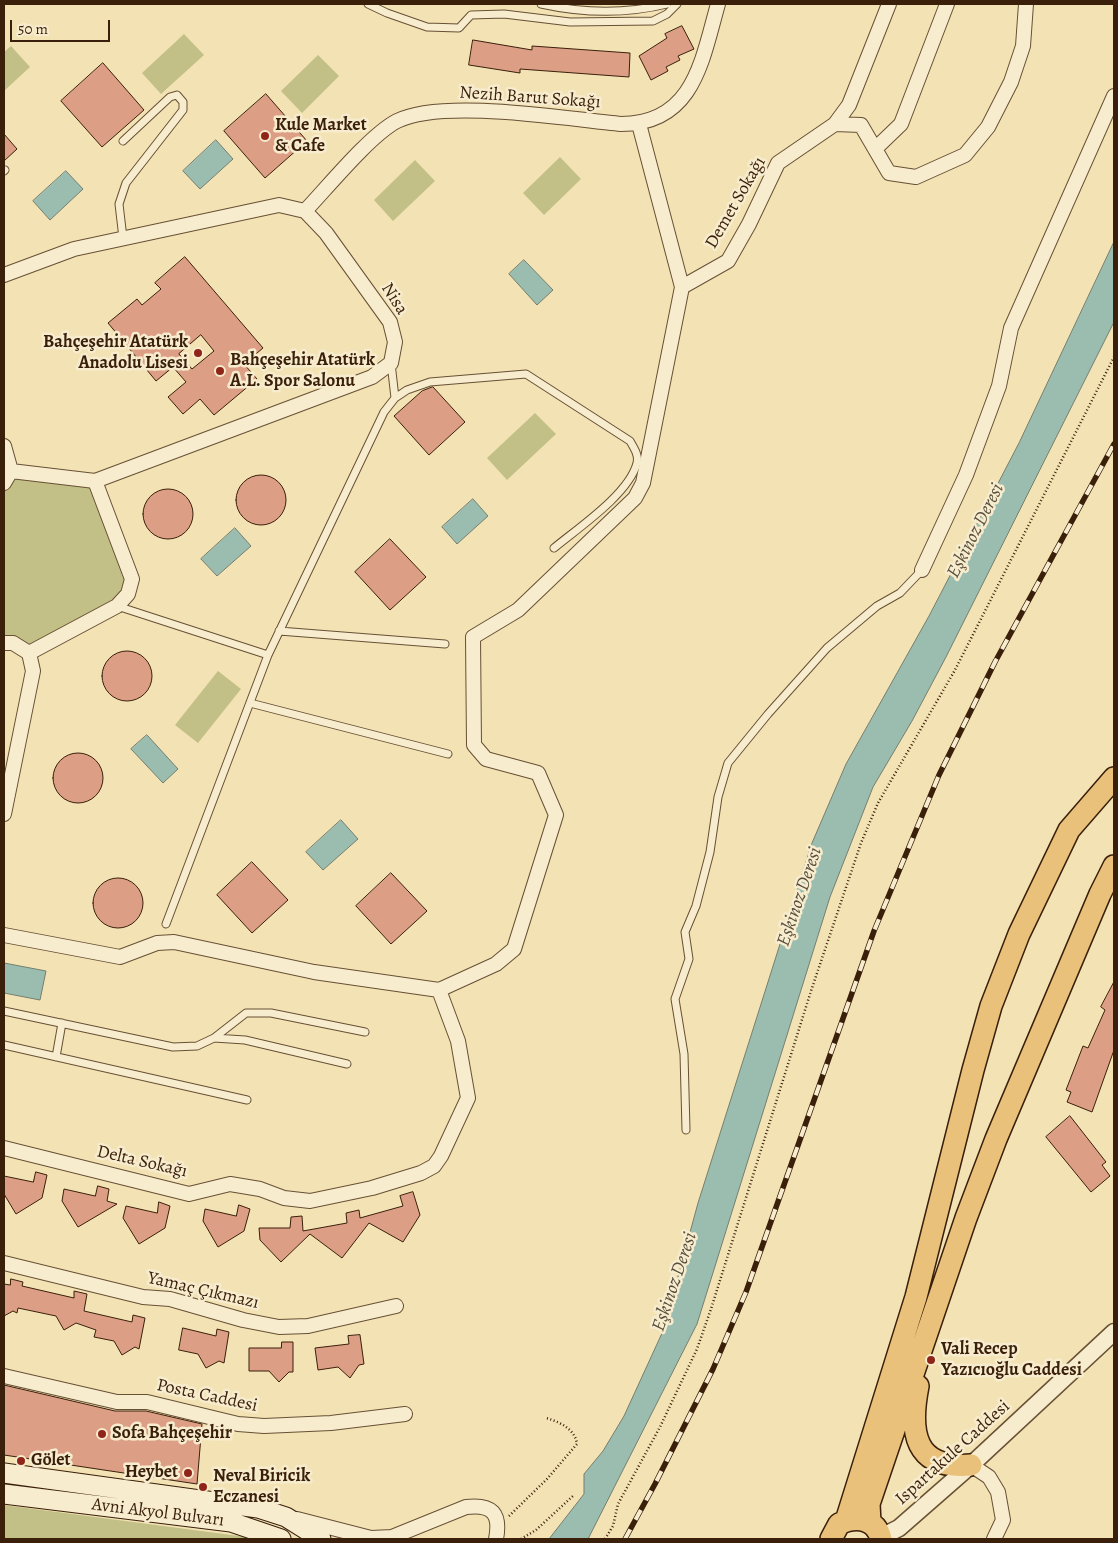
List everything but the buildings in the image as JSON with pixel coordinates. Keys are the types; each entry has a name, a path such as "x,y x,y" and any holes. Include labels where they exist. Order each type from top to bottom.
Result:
{"main road":[{"path":"846,1521 916,1297 991,1006 1019,934 1069,830 1114,778"},
{"path":"877,1533 869,1504 966,1218 996,1139 1100,894 1114,866"},
{"path":"921,1355 914,1406 915,1435 920,1447 932,1460 943,1464 971,1466"},
{"name":"Avni Akyol Bulvarı","path":"4,1473 258,1508 286,1517 321,1539"},
{"name":"Avni Akyol Bulvarı","path":"4,1494 231,1522 281,1539"},
{"path":"831,1539 839,1524 854,1519 877,1533"}],"street":[{"path":"4,935 120,957 157,943 174,942 314,972 439,990 496,964 514,948 556,815 538,773 486,759 474,745 473,637 518,610 635,498 643,483 682,286 639,124 673,107 697,77 718,4"},
{"name":"Demet Sokağı","path":"682,286 728,261 749,224 778,163 835,124 849,105 888,4"},
{"path":"875,149 901,124 947,4"},
{"path":"835,124 861,125 889,173 916,176 964,155 988,127 1011,82 1023,46 1026,4"},
{"path":"922,570 966,475 999,386 1011,328 1114,96"},
{"name":"Nezih Barut Sokağı","path":"305,212 370,143 396,121 418,113 443,110 482,111 639,124"},
{"name":"Nisa","path":"4,275 74,249 279,205 305,212 326,233 390,322 394,342 391,363"},
{"path":"4,446 7,477 95,481 372,377 391,363"},
{"path":"29,653 117,606 128,594 132,579 95,481"},
{"path":"4,643 13,644 29,653 33,671 4,814"},
{"name":"Delta Sokağı","path":"4,1148 189,1194 230,1184 260,1189 284,1198 310,1200 372,1188 421,1173 434,1166 441,1156 468,1098 458,1042 439,990"},
{"name":"Yamaç Çıkmazı","path":"4,1262 143,1297 170,1299 243,1320 279,1327 308,1326 396,1306"},
{"name":"Ispartakule Caddesi","path":"877,1533 899,1528 971,1466 1114,1332"},
{"name":"Posta Caddesi","path":"4,1376 117,1402 147,1402 246,1425 331,1423 405,1414"},
{"path":"971,1466 989,1477 998,1492 1002,1520 994,1539"},
{"path":"286,1517 371,1538 381,1538 392,1537 466,1507 479,1506 488,1507 495,1515 498,1532"}],"lane":[{"path":"368,4 387,13 427,26 459,28 471,15 504,14 570,22 653,21 667,14 677,4"},
{"path":"541,4 573,11 620,10 667,4"},
{"path":"123,238 119,204 126,183 183,110 183,102 177,95 170,97 124,141"},
{"path":"391,363 394,398"},
{"path":"166,924 268,655 384,412 394,398 408,390 430,382 526,374 630,441 637,453 637,462 631,476 619,492 554,548"},
{"path":"686,1130 684,1054 675,1000 689,959 685,932 696,906 710,852 718,797 728,764 768,714 826,648 877,606 900,593 922,570"},
{"path":"117,606 268,655"},
{"path":"279,631 445,644"},
{"path":"250,703 448,754"},
{"path":"4,1011 173,1047 197,1046 214,1038 246,1013 253,1012 272,1013 365,1032"},
{"path":"56,1056 62,1023"},
{"path":"214,1038 245,1040 347,1064"},
{"path":"4,1045 247,1100"}],"path":[{"path":"605,1539 613,1526 618,1504 660,1427 697,1349 811,992 861,843 878,803 955,670 1114,358"},
{"path":"498,1532 577,1444 576,1436 561,1423 546,1418"},
{"path":"521,1539 536,1530 574,1495"}],"shaded area":[{"path":"184,34 204,55 161,94 142,73"},
{"path":"11,46 30,67 4,91 4,52"},
{"path":"318,55 339,76 302,113 281,91"},
{"path":"560,157 581,179 544,215 523,193"},
{"path":"415,160 435,181 393,221 374,200"},
{"path":"535,413 556,434 507,480 487,458"},
{"path":"11,471 95,481 132,579 128,594 29,653 4,643 4,483"},
{"path":"218,671 241,689 198,743 175,725"},
{"path":"4,1505 247,1537 252,1539 4,1539"}],"water":[{"path":"216,140 233,159 200,189 183,171"},
{"path":"66,171 83,189 50,220 33,201"},
{"name":"Eşkinoz Deresi","path":"1114,242 1114,322 946,657 912,721 873,787 830,897 697,1324 588,1539 549,1539 584,1494 584,1474 603,1451 624,1416 663,1331 698,1203 812,843 846,764 929,616 1019,443"},
{"path":"524,260 553,290 537,305 509,274"},
{"path":"473,499 488,516 457,544 442,527"},
{"path":"235,528 251,546 217,576 201,559"},
{"path":"147,735 178,769 163,783 131,749"},
{"path":"341,820 358,839 323,870 306,852"},
{"path":"4,963 46,971 40,1000 4,993"}],"railway":[{"path":"625,1539 713,1369 746,1292 874,931 939,775 995,662 1114,444"}],"place":[{"name":"Kule Market & Cafe","path":"265,136"},
{"name":"Bahçeşehir Atatürk Anadolu Lisesi","path":"198,353"},
{"name":"Bahçeşehir Atatürk A.L. Spor Salonu","path":"220,371"},
{"name":"Vali Recep Yazıcıoğlu Caddesi","path":"931,1360"},
{"name":"Sofa Bahçeşehir","path":"102,1434"},
{"name":"Gölet","path":"21,1461"},
{"name":"Heybet","path":"188,1473"},
{"name":"Neval Biricik Eczanesi","path":"203,1487"}]}
